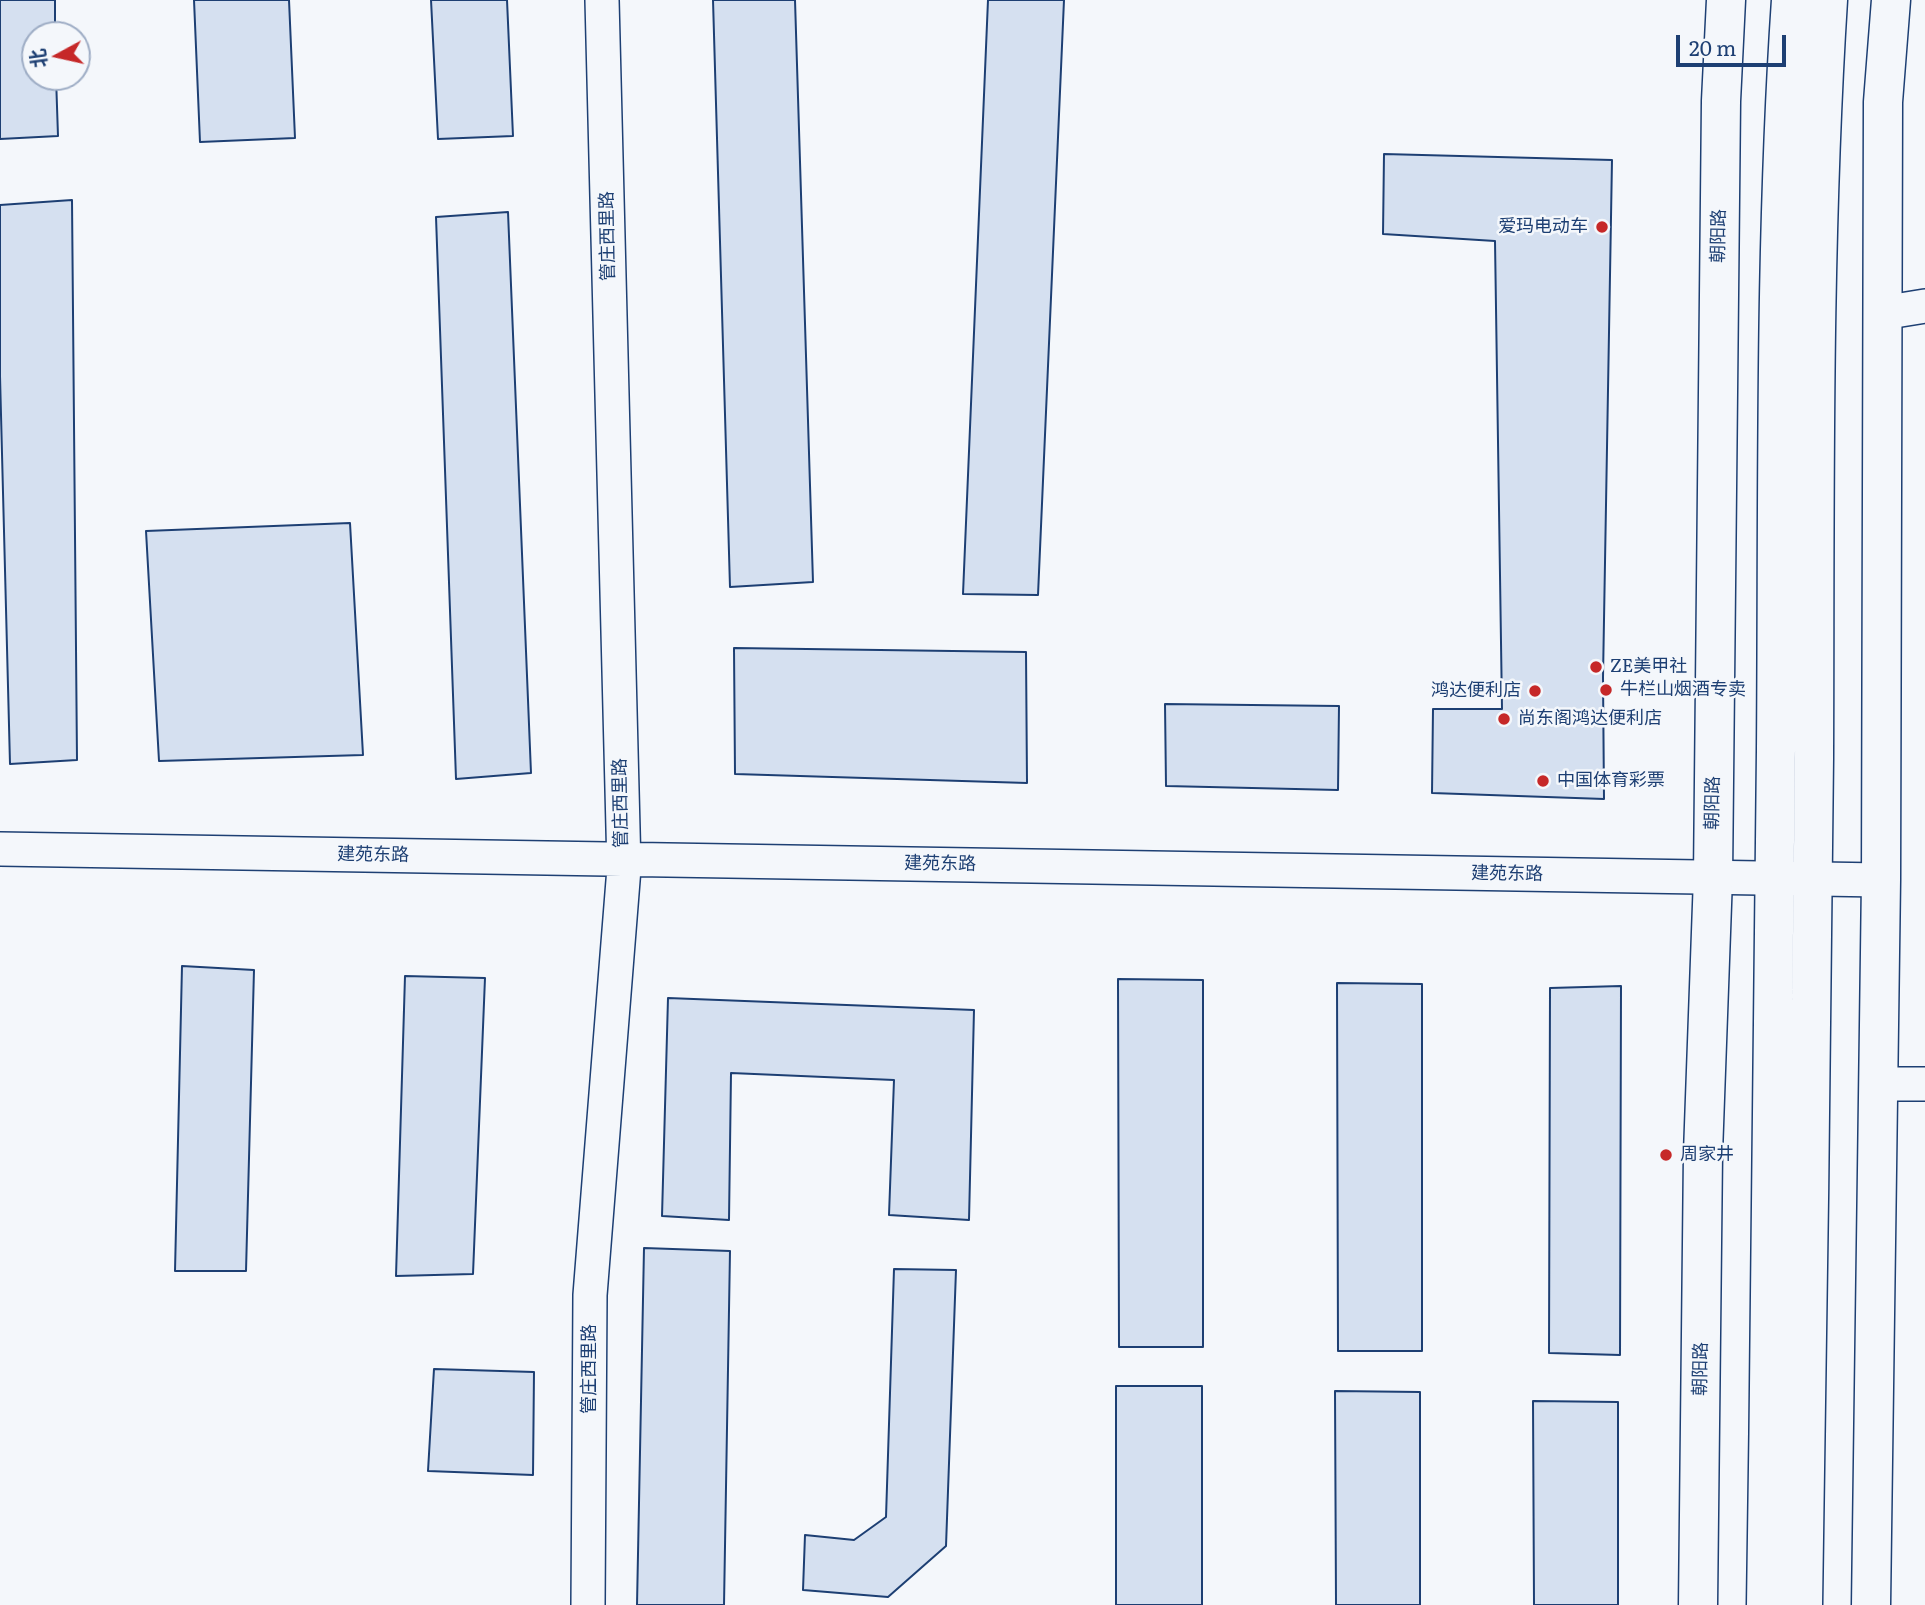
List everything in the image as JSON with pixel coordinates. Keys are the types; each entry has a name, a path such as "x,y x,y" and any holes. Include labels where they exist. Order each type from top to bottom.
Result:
{"main road":[{"name":"朝阳路","path":"1698,1605 1703,1153 1713,877 1721,101 1726,0"},
{"path":"1766,1605 1776,878 1779,325 1784,97 1790,0"},
{"path":"1803,1605 1813,879 1816,325 1822,98 1828,0"},
{"path":"1871,1605 1881,880 1883,103 1891,0"}],"street":[{"name":"管庄西里路","path":"588,1605 590,1295 624,868 602,0"},
{"path":"1882,313 1925,306"},
{"name":"建苑东路","path":"0,849 1881,880"},
{"path":"1878,1084 1925,1084"}],"building":[{"path":"0,0 55,0 55,21 21,21 21,91 56,91 58,136 0,139"},
{"path":"194,0 289,0 295,138 200,142"},
{"path":"431,0 507,0 513,136 438,139"},
{"path":"713,0 795,0 813,582 730,587"},
{"path":"988,0 1064,0 1038,595 963,594"},
{"path":"1384,154 1612,160 1603,677 1604,799 1432,793 1433,709 1502,709 1495,241 1383,234"},
{"path":"72,200 77,760 10,764 0,376 0,205"},
{"path":"508,212 531,773 456,779 436,217"},
{"path":"350,523 363,755 159,761 146,531"},
{"path":"734,648 1026,652 1027,783 735,774"},
{"path":"1165,704 1339,706 1338,790 1166,786"},
{"path":"182,966 254,970 246,1271 175,1271"},
{"path":"405,976 485,978 473,1274 396,1276"},
{"path":"1118,979 1203,980 1203,1347 1119,1347"},
{"path":"1337,983 1422,984 1422,1351 1338,1351"},
{"path":"1621,986 1620,1355 1549,1353 1550,988"},
{"path":"668,998 974,1010 969,1220 889,1215 894,1080 731,1073 729,1220 662,1216"},
{"path":"644,1248 730,1251 724,1605 637,1605"},
{"path":"894,1269 956,1270 946,1546 888,1597 803,1590 805,1535 854,1540 886,1517"},
{"path":"434,1369 534,1372 533,1475 428,1471"},
{"path":"1116,1386 1202,1386 1202,1605 1116,1605"},
{"path":"1335,1391 1420,1392 1420,1605 1336,1605"},
{"path":"1533,1401 1618,1402 1618,1605 1534,1605"}],"place":[{"name":"爱玛电动车","path":"1602,227"},
{"name":"ZE美甲社","path":"1596,667"},
{"name":"牛栏山烟酒专卖","path":"1606,690"},
{"name":"鸿达便利店","path":"1535,691"},
{"name":"尚东阁鸿达便利店","path":"1504,719"},
{"name":"中国体育彩票","path":"1543,781"},
{"name":"周家井","path":"1666,1155"}]}
